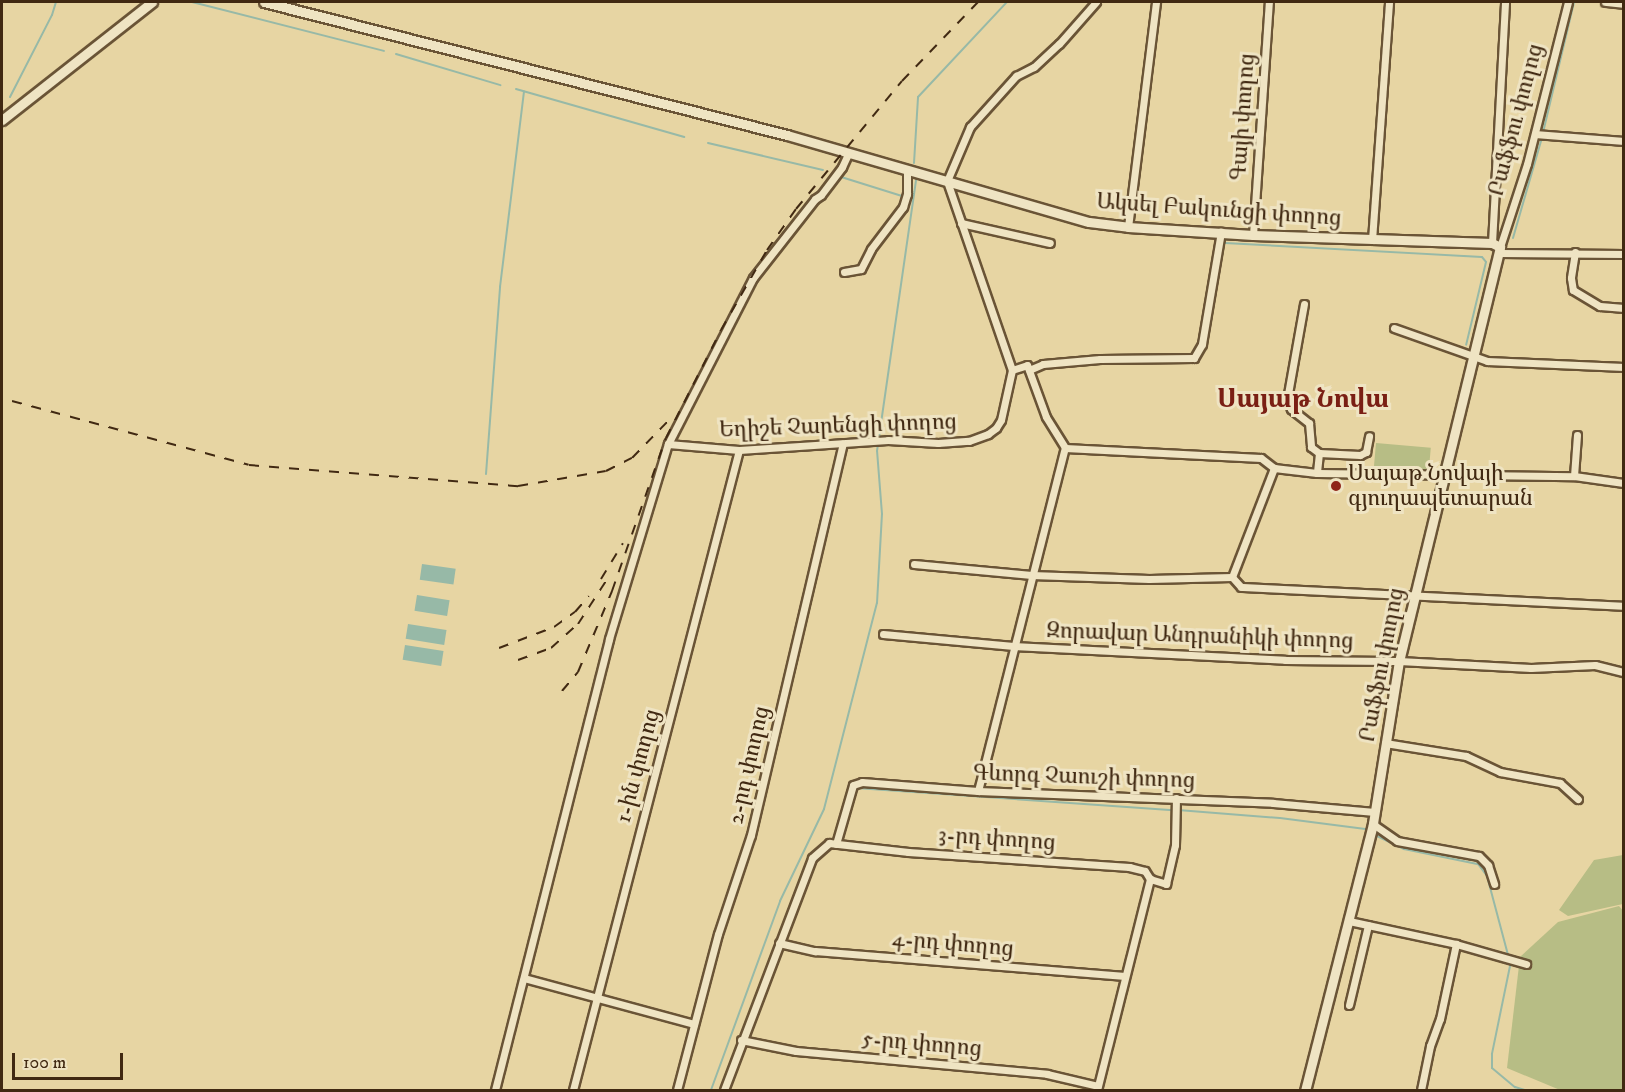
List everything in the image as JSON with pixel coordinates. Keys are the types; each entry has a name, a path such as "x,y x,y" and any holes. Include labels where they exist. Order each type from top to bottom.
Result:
{"main road":[{"path":"2,120 152,2"},
{"name":"Ակսել Բակունցի փողոց","path":"264,2 527,67 787,135 1089,222 1128,227 1253,235 1498,247"},
{"name":"Րաֆֆու փողոց","path":"1305,1090 1374,824 1399,661 1476,356 1498,247"}],"street":[{"path":"978,791 1065,448 1046,417 1027,365 1012,370 947,181 970,127 1016,76 1034,67 1059,44 1096,2"},
{"path":"1128,227 1156,2"},
{"name":"Գայի փողոց","path":"1253,235 1269,2"},
{"path":"1372,240 1389,2"},
{"path":"1505,2 1498,247 1623,254"},
{"name":"Րաֆֆու փողոց","path":"1498,247 1535,134 1568,2"},
{"path":"1605,2 1623,4"},
{"path":"1535,134 1623,141"},
{"path":"495,1090 609,639 668,444 753,278 815,199 821,195 842,167 848,154"},
{"path":"844,272 861,269 871,249 903,207 907,194 907,170"},
{"path":"962,223 1050,243"},
{"path":"1029,370 1043,364 1100,359 1194,358 1202,344 1221,232"},
{"path":"1575,252 1571,278 1573,290 1600,306 1623,308"},
{"path":"1304,304 1287,399 1291,410 1309,423 1311,447 1319,453 1360,455 1366,452 1369,436"},
{"path":"1394,328 1476,356 1487,362 1623,367"},
{"name":"Եղիշե Չարենցի փողոց","path":"668,444 739,450 888,440 938,443 969,441 988,434 1001,420 1012,370"},
{"path":"1574,477 1577,435"},
{"name":"2-րդ փողոց","path":"677,1090 718,934 751,835 843,444"},
{"path":"1065,448 1261,458 1274,468 1317,472 1574,477 1623,483"},
{"name":"1-ին փողոց","path":"573,1090 739,450"},
{"path":"1317,472 1319,453"},
{"path":"1232,577 1274,468"},
{"path":"914,564 1031,575 1149,579 1232,577 1241,587 1623,606"},
{"name":"Զորավար Անդրանիկի փողոց","path":"883,634 1013,646 1285,660 1399,661 1531,668 1595,665 1623,672"},
{"path":"1385,743 1466,756 1500,772 1560,783 1578,799"},
{"name":"Գևորգ Չաուշի փողոց","path":"836,844 853,785 862,782 978,791 1176,798 1375,812"},
{"path":"1098,1088 1150,879 1166,884 1175,845 1176,798"},
{"path":"1374,824 1397,841 1479,856 1488,865 1494,884"},
{"path":"724,1090 741,1040 812,858 829,843 836,844"},
{"name":"3-րդ փողոց","path":"836,844 908,852 1129,867 1145,871 1150,879"},
{"path":"1349,921 1456,944 1526,964"},
{"path":"1349,1005 1368,925"},
{"name":"4-րդ փողոց","path":"779,943 815,951 1125,976"},
{"path":"1421,1090 1430,1046 1440,1019 1456,944"},
{"path":"524,978 694,1024"},
{"name":"5-րդ փողոց","path":"741,1040 796,1051 1047,1074 1098,1088"}],"green space":[{"path":"1376,443 1431,448 1429,472 1374,467"},
{"path":"1623,855 1623,904 1568,916 1559,910 1594,860"},
{"path":"1619,906 1624,912 1623,1090 1560,1090 1507,1068 1520,957 1558,922"}],"shaded area":[{"path":"422,564 456,569 453,585 420,580"},
{"path":"417,595 450,600 447,616 414,611"},
{"path":"408,624 447,630 444,645 406,639"},
{"path":"405,645 444,651 441,666 403,660"}],"waterway":[{"path":"10,97 52,15 56,2"},
{"path":"192,2 384,51"},
{"path":"914,163 918,97 1007,2"},
{"path":"1513,238 1541,141 1574,2"},
{"path":"396,54 500,85"},
{"path":"516,89 684,137"},
{"path":"486,474 500,287 524,91"},
{"path":"708,143 823,170"},
{"path":"838,176 902,196"},
{"path":"711,1090 780,901 824,809 877,603 882,514 877,451 916,179"},
{"path":"1225,243 1482,257 1486,262 1466,345"},
{"path":"856,788 1173,810"},
{"path":"1178,810 1280,818 1365,829"},
{"path":"1377,836 1404,849 1478,864 1487,876 1508,955"},
{"path":"1510,966 1492,1054 1492,1068 1515,1087 1525,1090"}],"railway":[{"path":"562,691 578,672 612,591 666,438 721,330 767,250 796,209 902,81 978,2"},
{"path":"12,401 249,465 518,486 606,471 632,458 671,418"},
{"path":"601,579 623,543"},
{"path":"518,660 551,648 578,624 610,575"},
{"path":"499,648 554,627 575,612 589,596"}],"place":[{"name":"Սայաթ Նովայի գյուղապետարան","path":"1336,486"}],"district":[{"name":"Սայաթ Նովա","path":"1303,400"}]}
